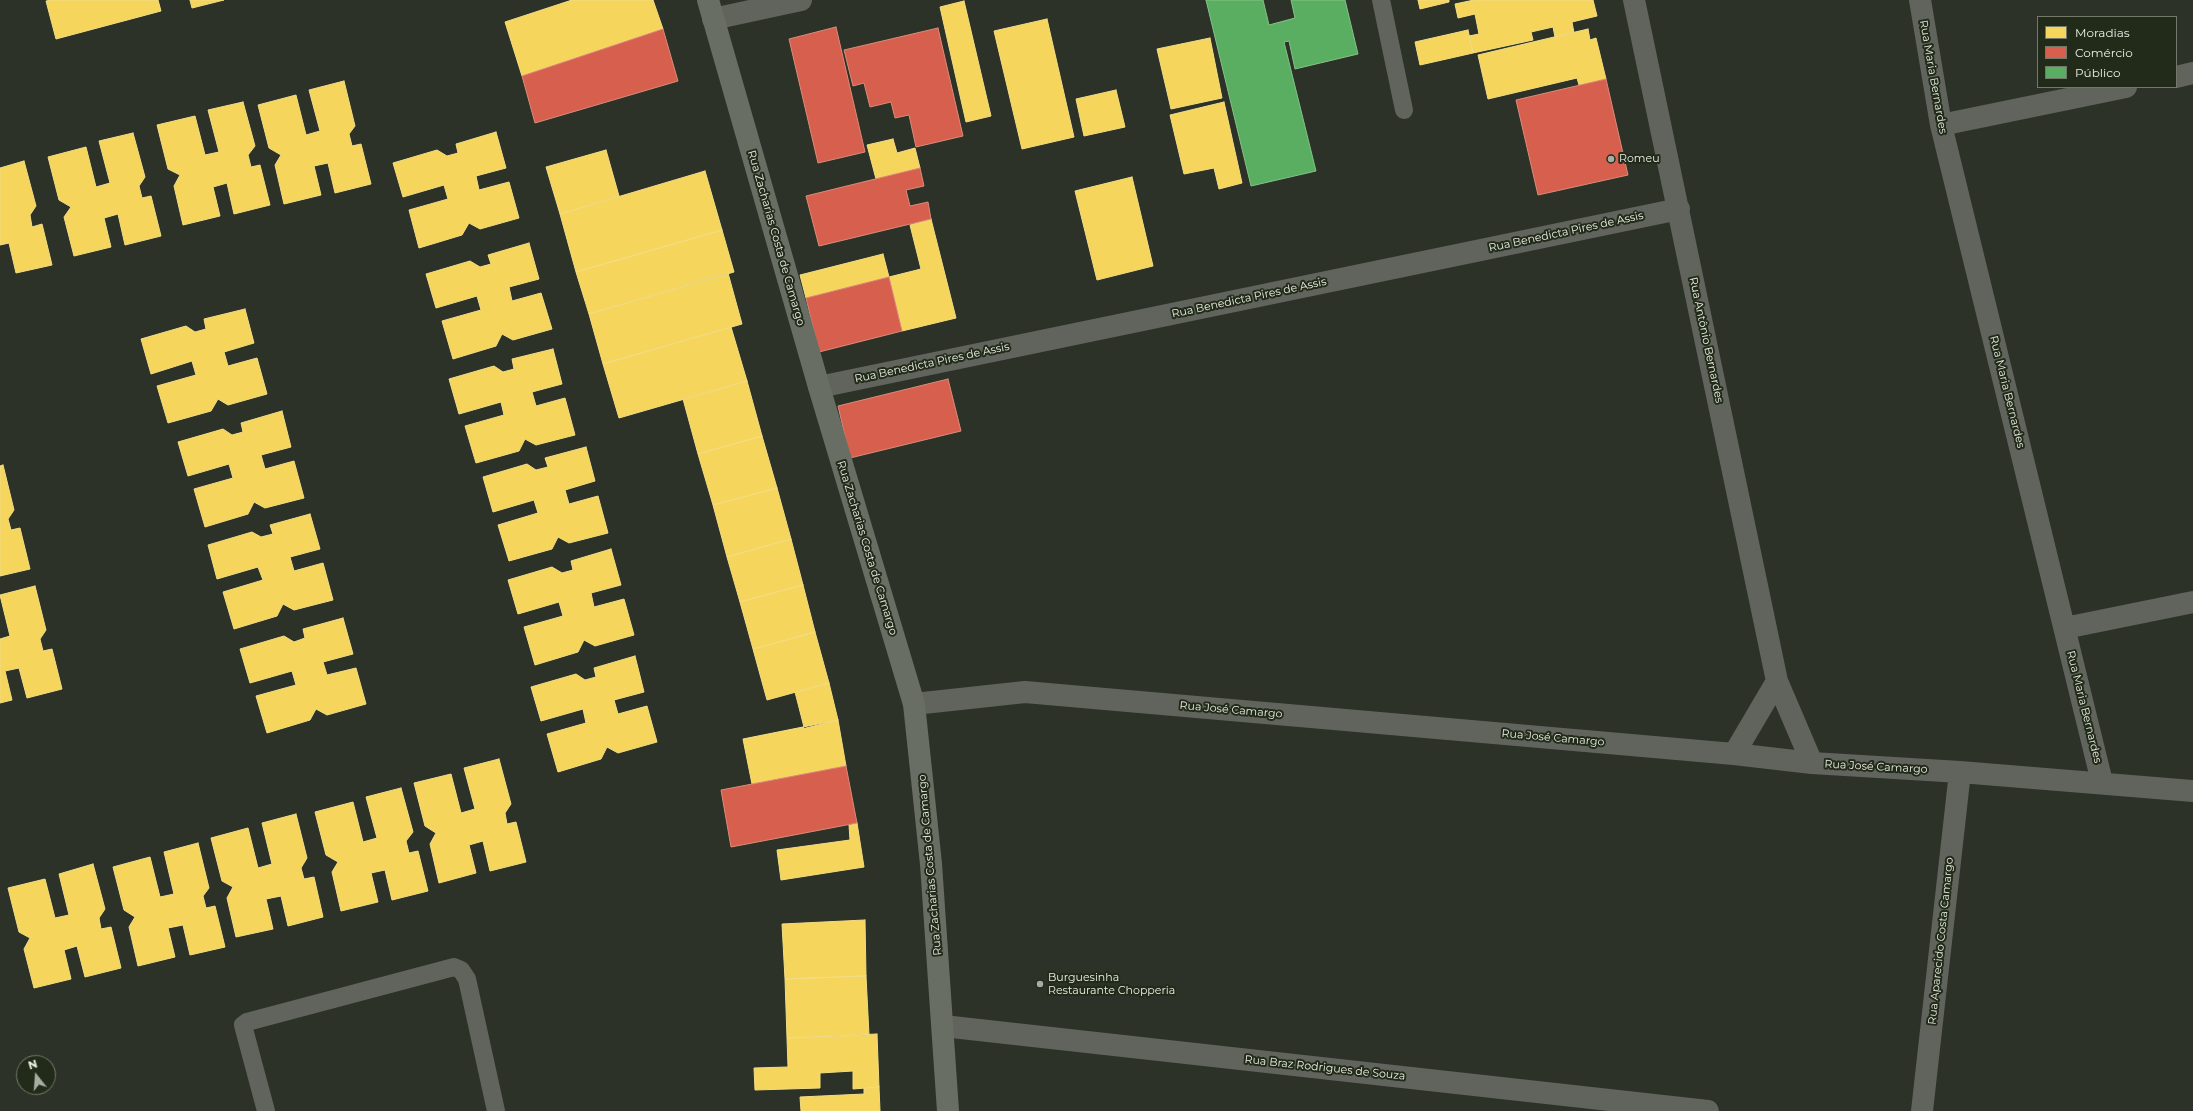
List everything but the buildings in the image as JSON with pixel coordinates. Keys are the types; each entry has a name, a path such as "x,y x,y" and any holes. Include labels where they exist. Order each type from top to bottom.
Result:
{"main road":[{"name":"Rua Zacharias Costa de Camargo","path":"711,10 819,387 914,704 931,864 948,1111"}],"street":[{"path":"711,10 801,0"},
{"name":"Rua Antônio Bernardes","path":"1634,0 1777,681 1812,763"},
{"name":"Rua Maria Bernardes","path":"1920,0 1941,125 2102,782"},
{"path":"2177,77 2193,73"},
{"path":"1941,125 2121,88"},
{"name":"Rua Benedicta Pires de Assis","path":"819,387 1679,209"},
{"path":"2065,628 2193,602"},
{"path":"1734,754 1777,681"},
{"name":"Rua José Camargo","path":"914,704 1025,692 1734,754 1812,763 2102,782 2193,791"},
{"name":"Rua Aparecido Costa Camargo","path":"1922,1111 1960,772"},
{"name":"Rua Braz Rodrigues de Souza","path":"943,1026 1708,1111"}],"lane":[{"path":"1381,0 1404,110"},
{"path":"266,1111 243,1025 247,1022 454,967 461,970 467,979 496,1111"}],"place":[{"name":"Romeu","path":"1611,159"},
{"name":"Burguesinha Restaurante Chopperia","path":"1040,984"}]}
